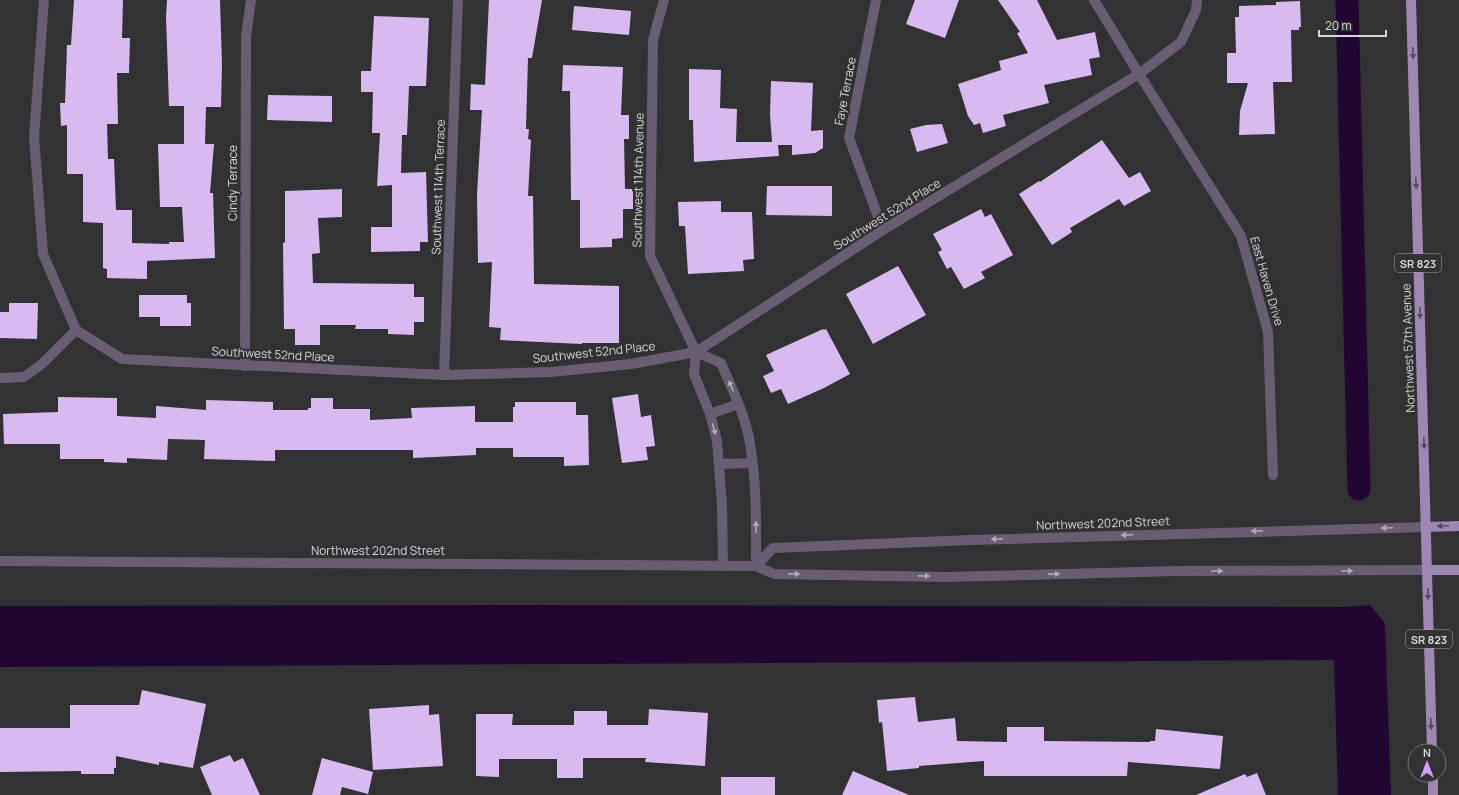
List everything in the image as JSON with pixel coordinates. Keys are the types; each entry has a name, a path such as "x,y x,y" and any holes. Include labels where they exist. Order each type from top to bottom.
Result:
{"main road":[{"name":"Northwest 57th Avenue","path":"1412,0 1426,527"},
{"name":"Northwest 202nd Street","path":"1426,527 1459,526"},
{"name":"SR 823","path":"1426,527 1432,743"},
{"name":"Northwest 202nd Street","path":"1427,570 1459,570"},
{"path":"1433,783 1433,795"}],"street":[{"path":"0,378 24,377 42,364 76,330 43,254 34,137 44,0"},
{"name":"Cindy Terrace","path":"245,366 246,37 251,0"},
{"name":"Southwest 114th Terrace","path":"444,375 458,0"},
{"name":"Southwest 114th Avenue","path":"664,0 653,40 650,256 696,352"},
{"name":"Faye Terrace","path":"876,0 849,138 883,230"},
{"path":"1094,0 1138,74"},
{"name":"Southwest 52nd Place","path":"76,330 122,359 444,375 551,372 631,364 696,352 883,230 1138,74 1181,42 1196,10 1196,0"},
{"name":"East Haven Drive","path":"1138,74 1241,236 1268,332 1273,475"},
{"path":"723,566 720,464 717,441 710,414 694,374 696,352 722,363 743,416 750,443 752,463 755,505 756,566"},
{"path":"710,414 738,404"},
{"path":"720,464 752,463"},
{"name":"Northwest 202nd Street","path":"756,566 773,548 972,540 1426,527"},
{"name":"Northwest 202nd Street","path":"0,561 756,566 774,574 946,577 1171,572 1427,570"}],"shaded area":[{"path":"523,605 1345,607 1370,605 1385,624 1391,795 1338,795 1334,660 0,667 0,606"}],"building":[{"path":"74,0 123,0 122,38 130,38 129,73 117,73 118,124 107,124 108,159 114,159 116,210 132,210 132,243 169,244 169,242 184,242 182,207 160,207 158,144 184,144 184,106 169,106 166,16 167,0 220,0 222,65 221,107 206,107 205,144 214,144 210,193 213,193 215,258 147,261 147,279 107,278 107,269 103,268 103,223 83,222 83,174 67,174 67,125 61,126 60,103 65,103 67,45 71,45"},
{"path":"489,0 542,0 532,58 528,58 526,129 529,129 528,139 531,140 528,196 533,196 534,284 619,286 619,343 582,344 500,340 501,328 489,327 492,262 478,263 477,194 482,110 470,110 471,84 485,85"},
{"path":"915,0 959,0 945,38 906,24"},
{"path":"998,0 1037,0 1057,40 1095,32 1100,57 1089,59 1092,75 1044,85 1049,103 1003,115 1006,126 983,133 980,123 974,125 968,116 958,84 1001,70 999,61 1028,53 1017,33 1020,32"},
{"path":"1300,1 1301,27 1299,27 1299,30 1291,30 1292,82 1273,82 1275,134 1239,135 1240,111 1248,83 1227,83 1227,53 1236,53 1235,17 1239,17 1239,6 1276,5 1276,2"},
{"path":"574,6 631,11 629,35 572,30"},
{"path":"374,16 429,18 426,86 409,86 407,135 402,135 401,173 426,172 428,242 420,242 420,251 371,252 371,227 392,227 392,185 377,186 380,133 372,133 373,92 361,92 361,71 371,71"},
{"path":"563,65 623,67 621,115 629,115 629,139 624,139 625,189 633,189 633,209 623,209 623,238 612,239 612,247 580,248 580,200 571,200 570,91 562,91"},
{"path":"689,69 721,70 720,108 737,109 736,142 772,142 770,114 771,81 813,83 811,131 823,130 823,148 815,153 792,155 792,145 778,145 779,156 694,162 693,120 689,120"},
{"path":"268,95 332,96 332,122 267,120"},
{"path":"942,124 948,143 917,152 910,129 926,125"},
{"path":"1102,140 1129,178 1140,172 1151,191 1124,206 1119,199 1070,228 1072,232 1052,245 1019,194 1039,181 1040,182"},
{"path":"767,186 832,186 832,216 766,215"},
{"path":"342,189 342,217 318,218 320,253 312,254 313,283 414,284 414,297 424,297 424,322 414,322 414,335 388,334 388,329 355,329 356,325 320,325 320,345 295,345 295,329 284,329 283,243 285,242 285,191"},
{"path":"721,201 721,212 752,212 754,259 743,260 744,271 688,274 685,226 679,226 678,202"},
{"path":"981,209 985,217 991,214 1013,255 981,272 985,278 964,289 951,267 947,269 938,252 942,250 933,234"},
{"path":"898,266 926,315 873,344 846,294"},
{"path":"139,295 187,295 187,303 191,303 191,326 160,326 160,317 139,317"},
{"path":"9,303 38,303 37,339 0,338 0,312 9,312"},
{"path":"826,329 850,374 824,388 788,404 781,389 771,393 763,376 774,371 766,355"},
{"path":"638,394 641,417 651,415 655,446 646,447 648,460 622,463 612,398"},
{"path":"58,397 117,398 117,416 156,418 156,406 206,410 206,400 273,402 273,410 308,410 308,408 311,408 311,398 333,398 333,409 370,409 370,420 412,418 411,408 475,406 475,422 513,422 513,407 515,407 515,402 576,402 576,415 588,415 589,465 564,466 564,457 513,457 513,448 476,448 476,455 413,458 413,450 275,450 275,461 204,459 205,440 168,439 167,460 127,458 127,463 104,462 104,459 60,459 60,444 4,444 3,414 58,412"},
{"path":"142,690 206,704 193,768 159,762 159,765 116,756 116,768 114,768 114,774 81,774 81,771 0,772 0,728 70,728 70,705 139,705"},
{"path":"915,697 918,722 955,718 957,741 1007,742 1007,727 1044,727 1044,741 1150,742 1155,741 1156,729 1223,736 1220,769 1128,762 1127,776 984,776 984,761 919,766 919,768 887,771 882,722 879,723 877,700"},
{"path":"429,705 429,715 439,714 443,766 373,770 369,709"},
{"path":"649,709 708,713 705,766 645,762 646,758 583,758 583,778 557,778 557,759 499,759 499,777 476,776 476,714 513,714 512,725 574,725 574,711 607,711 607,725 648,725"},
{"path":"230,755 234,762 243,758 260,795 212,795 200,767"},
{"path":"322,758 373,772 368,794 342,787 340,795 312,795"},
{"path":"853,771 909,795 842,795"},
{"path":"1257,773 1266,795 1196,795 1245,774 1247,777"},
{"path":"721,777 775,777 775,795 721,795"}],"waterway":[{"path":"1347,0 1359,489"}]}
